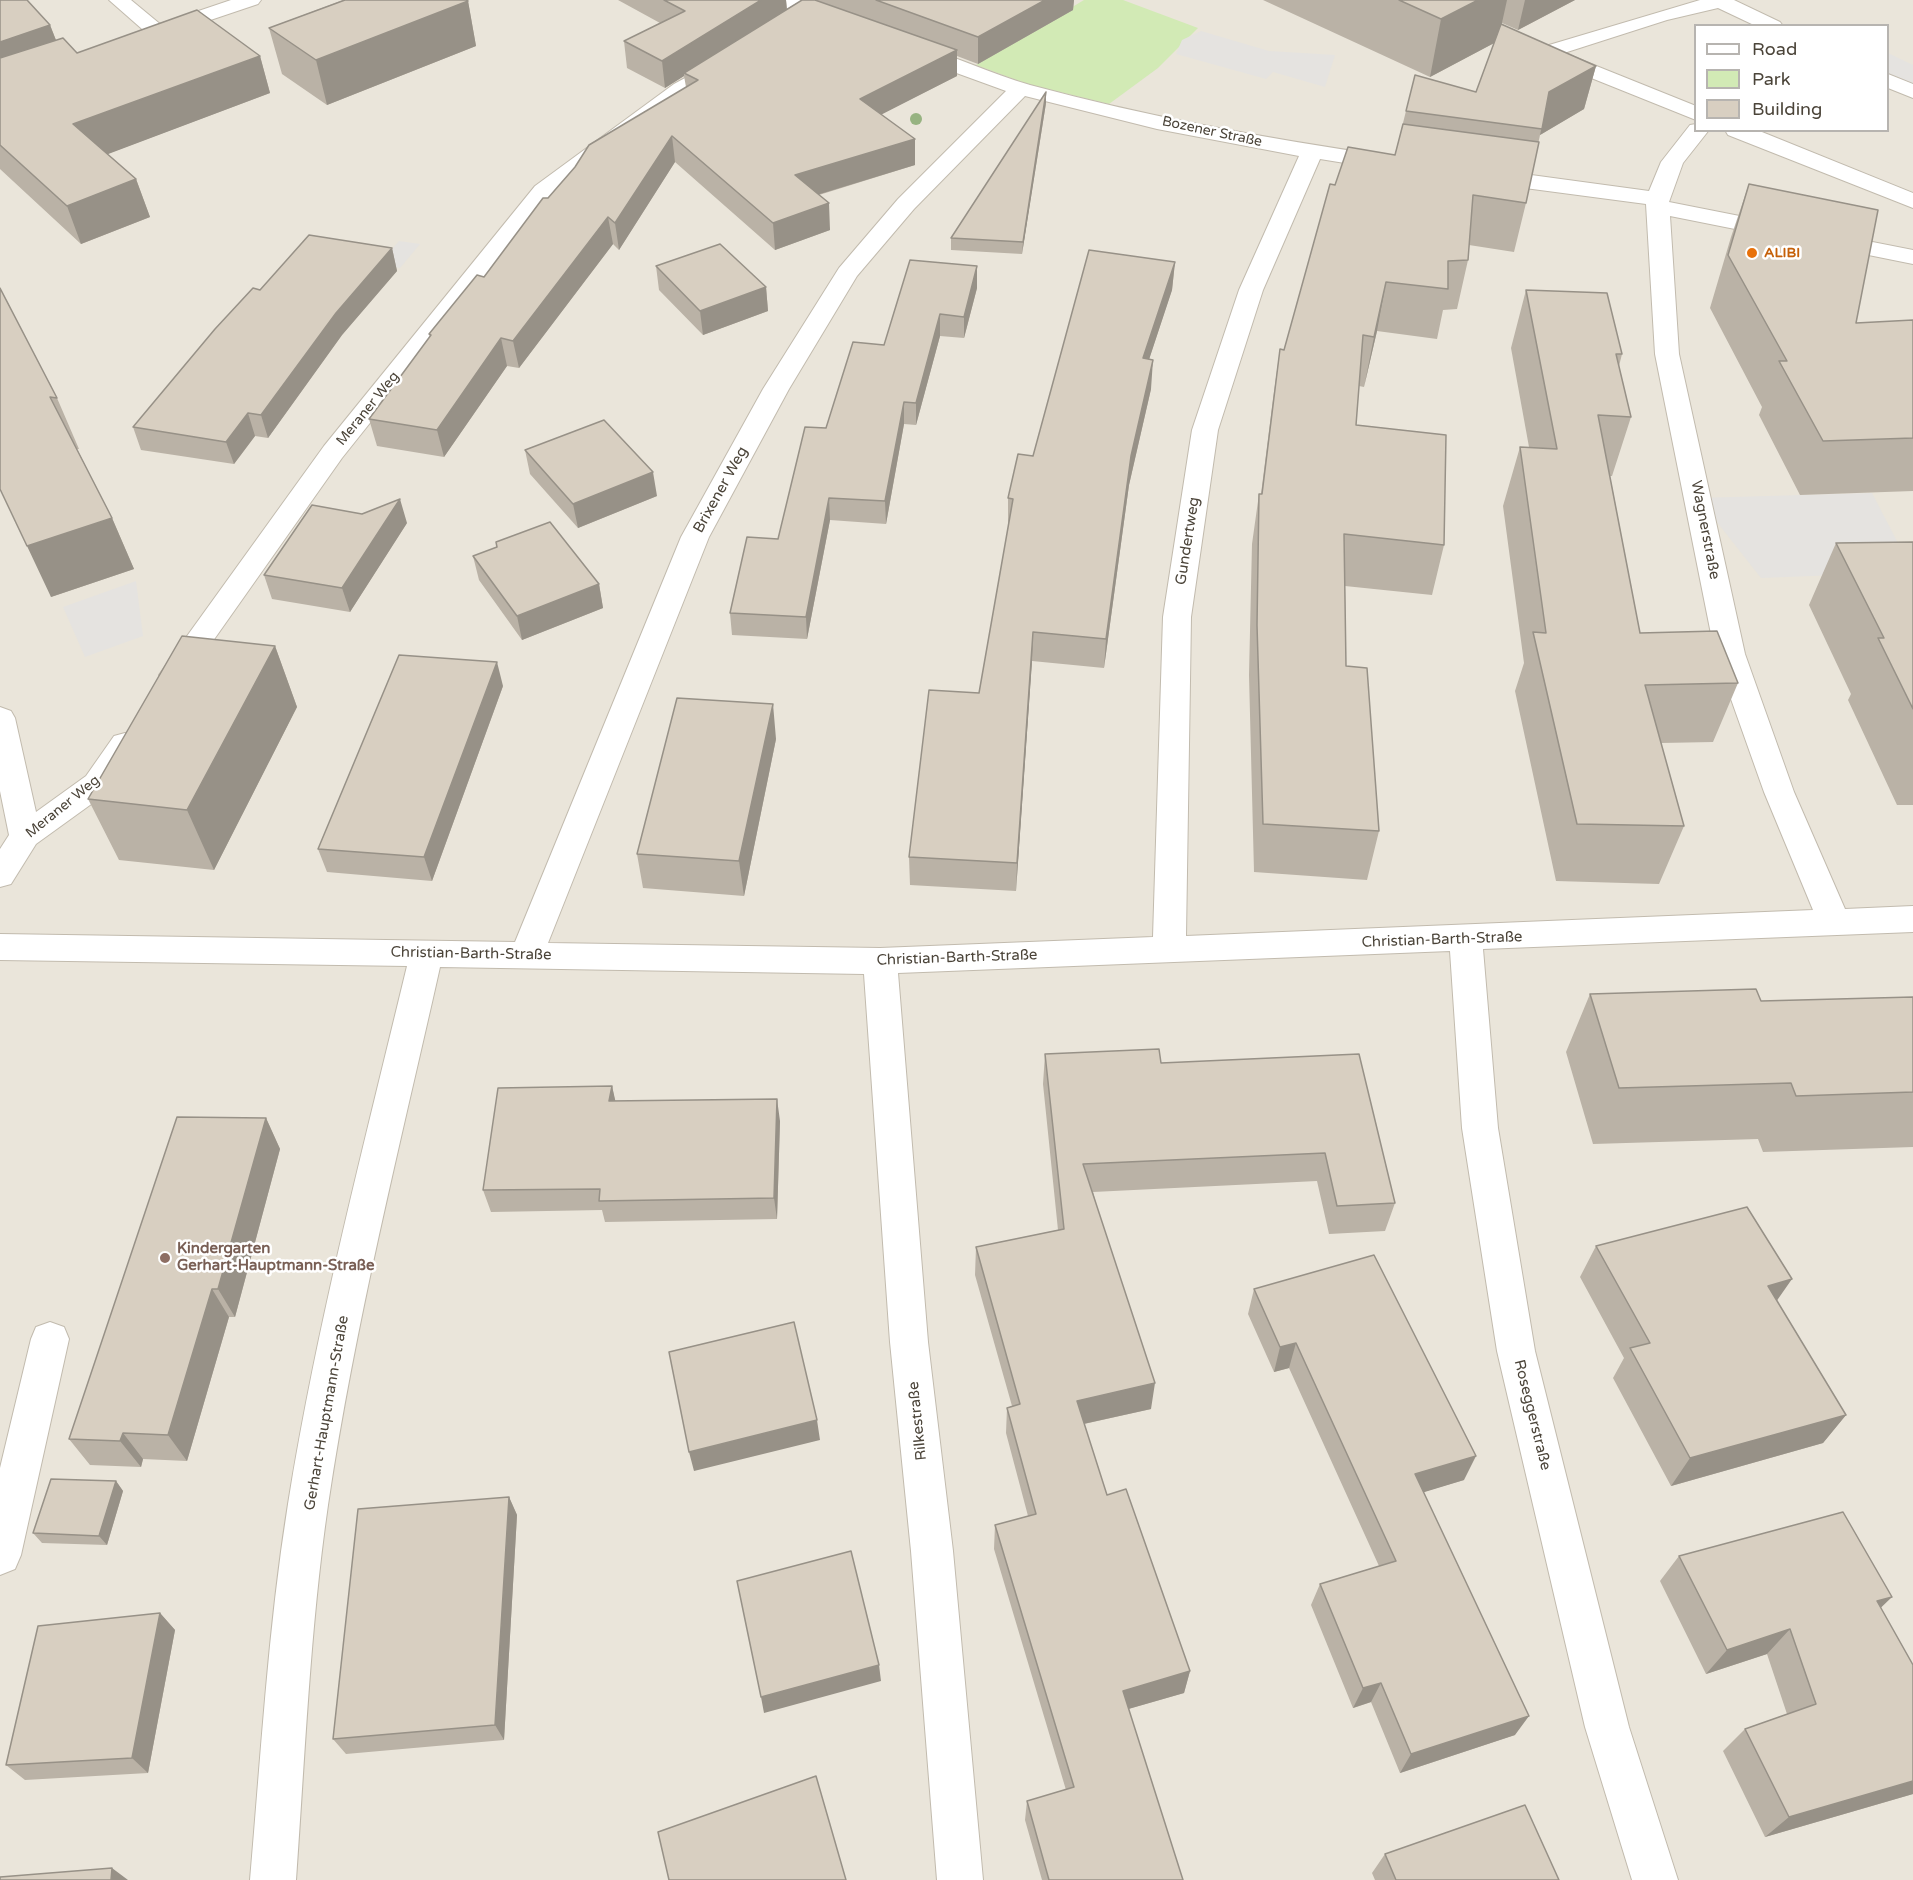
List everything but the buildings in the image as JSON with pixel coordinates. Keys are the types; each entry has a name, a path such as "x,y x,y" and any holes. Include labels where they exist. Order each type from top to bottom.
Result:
{"street":[{"path":"119,0 148,36 251,0"},
{"path":"1546,52 1660,16 1722,0 1769,24"},
{"path":"792,12 851,28"},
{"name":"Bozener Straße","path":"896,44 1020,88 1161,122 1312,152 1404,165"},
{"path":"1525,44 1694,114"},
{"name":"Meraner Weg","path":"159,696 333,452 543,191 682,89 749,48"},
{"path":"1889,81 1913,92"},
{"name":"Brixener Weg","path":"527,954 695,537 776,389 847,273 906,204 1020,88"},
{"name":"Wagnerstraße","path":"1696,132 1672,162 1658,203 1666,350 1729,649 1779,792 1834,924"},
{"path":"1741,132 1913,201"},
{"name":"Gundertweg","path":"1168,951 1176,617 1205,430 1251,290 1312,152"},
{"path":"1461,173 1658,203 1913,257"},
{"path":"0,718 25,836"},
{"name":"Meraner Weg","path":"0,875 25,836 96,784 138,725"},
{"name":"Christian-Barth-Straße","path":"0,947 880,961 1466,939 1913,919"},
{"name":"Roseggerstraße","path":"1466,939 1480,1128 1516,1351 1607,1727 1655,1880"},
{"name":"Gerhart-Hauptmann-Straße","path":"273,1880 297,1584 313,1479 340,1335 427,953"},
{"name":"Rilkestraße","path":"880,961 909,1342 932,1551 960,1880"},
{"path":"0,1555 50,1340"}],"shaded area":[{"path":"0,0 1913,0 1913,1880 0,1880"},
{"path":"1201,31 1269,51 1335,55 1325,87 1273,72 1266,79 1176,54 1182,40"},
{"path":"1889,53 1913,65 1913,92 1889,80"},
{"path":"399,241 420,244 400,268 379,264"},
{"path":"1872,493 1913,572 1761,578 1698,498"},
{"path":"136,581 143,636 85,657 63,607"}],"green space":[{"path":"1084,0 1123,0 1198,28 1158,68 1109,104 1027,84 976,65"}],"place":[{"name":"ALIBI","path":"1752,253"},
{"name":"Kindergarten Gerhart-Hauptmann-Straße","path":"165,1258"}]}
